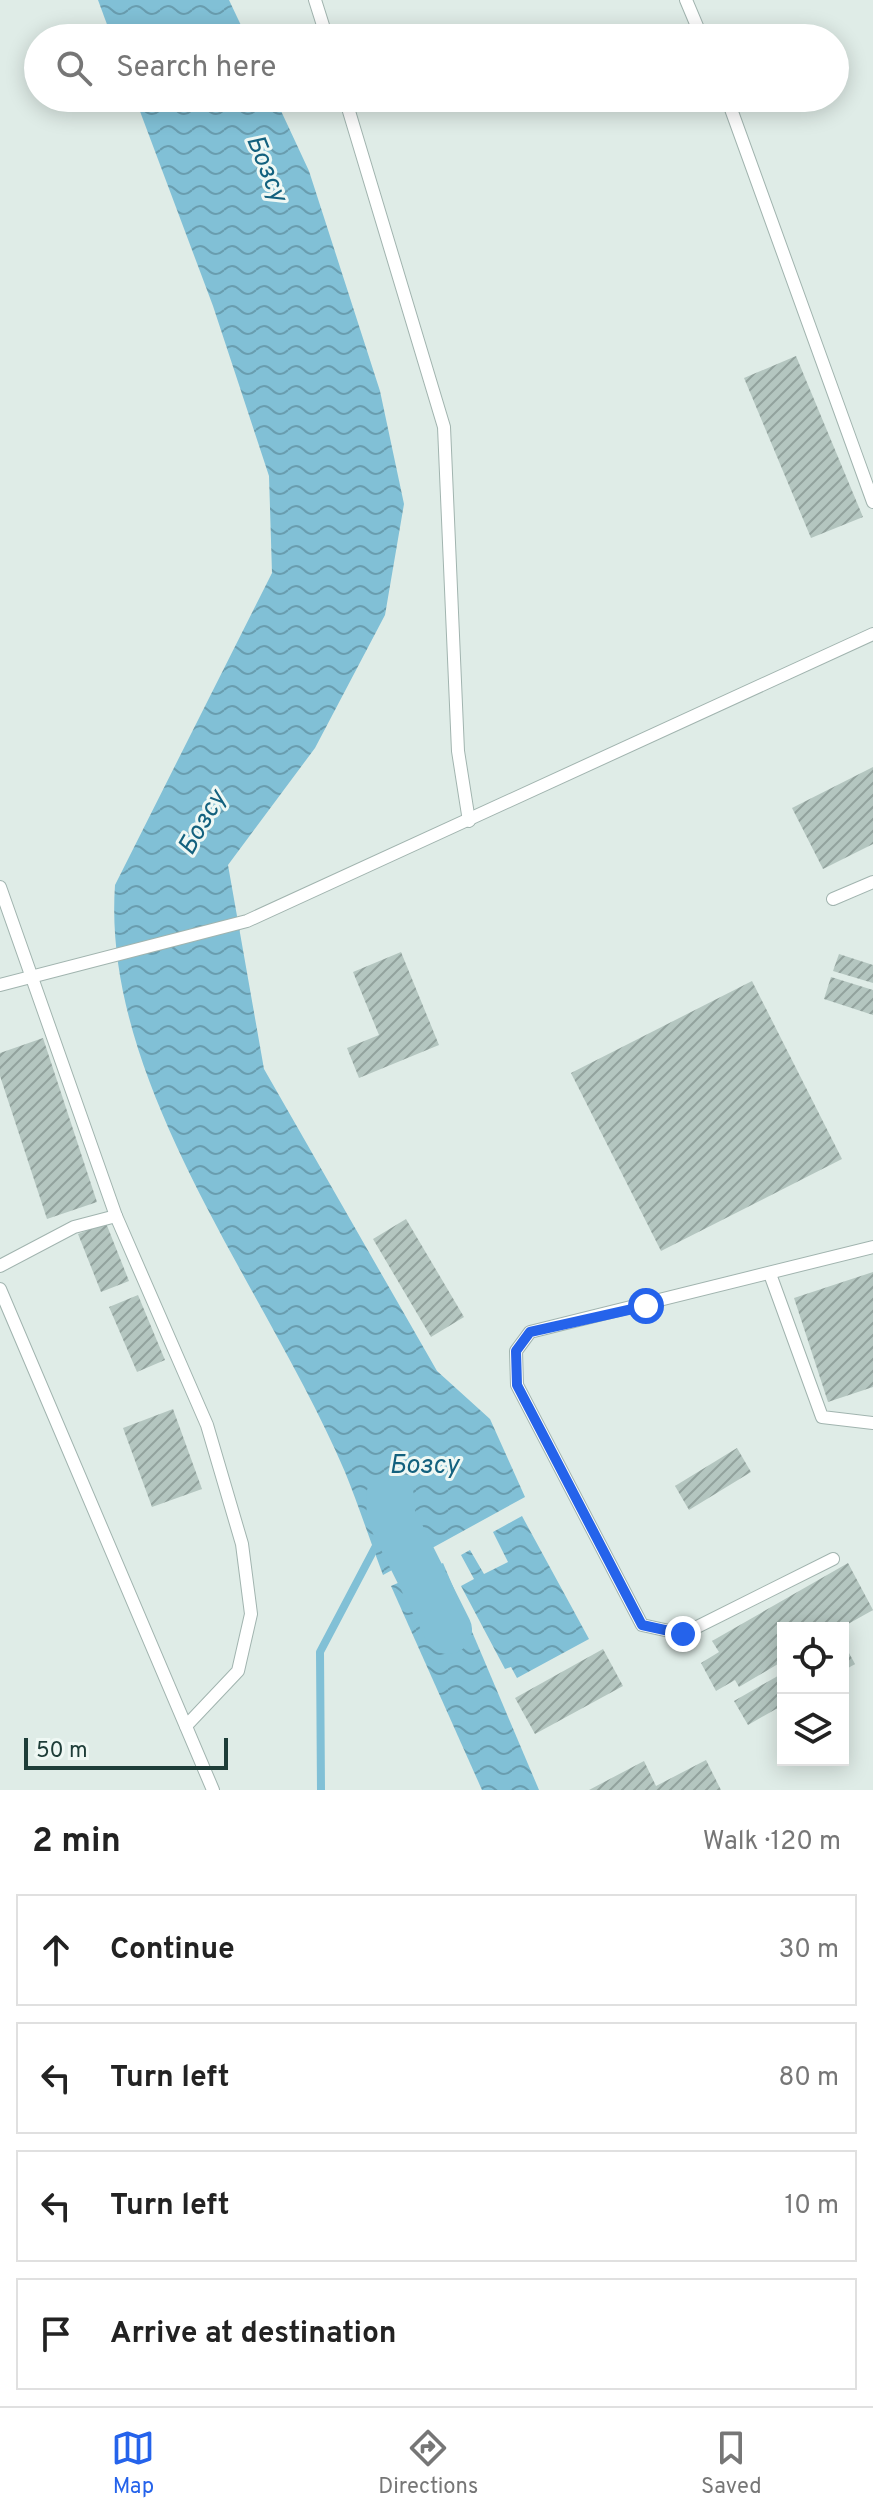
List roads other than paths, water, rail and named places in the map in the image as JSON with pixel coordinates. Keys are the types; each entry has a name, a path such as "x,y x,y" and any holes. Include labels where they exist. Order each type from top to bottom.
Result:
{"lane":[{"path":"315,0 323,24"},
{"path":"686,0 696,24"},
{"path":"349,112 444,427 458,751 469,821"},
{"path":"732,112 873,502"},
{"path":"0,985 96,963 247,921 873,634"},
{"path":"833,899 873,882"},
{"path":"0,887 116,1216 207,1425 242,1544 251,1614 238,1671 186,1726"},
{"path":"0,1266 74,1227 116,1216"},
{"path":"833,1559 683,1634 642,1625 517,1385 516,1351 530,1332 873,1247"},
{"path":"770,1274 822,1417 873,1423"},
{"path":"0,1289 213,1790"}],"water":[{"path":"98,0 229,0 240,24 107,24"},
{"name":"Бозсу","path":"140,112 282,112 309,171 380,391 404,504 385,615 315,748 228,865 264,1069 437,1371 490,1419 525,1497 383,1575 345,1472 313,1403 196,1187 162,1112 134,1037 118,961 115,885 272,573 269,476 213,306"},
{"name":"Бозсу","path":"522,1516 589,1639 517,1678 511,1667 505,1669 461,1586 474,1579 461,1555 470,1550 484,1574 508,1562 493,1532"},
{"path":"443,1563 539,1790 482,1790 391,1586"}],"waterway":[{"name":"Бозсу","path":"390,1497 391,1516 448,1630"},
{"path":"321,1790 320,1652 378,1542"}]}
